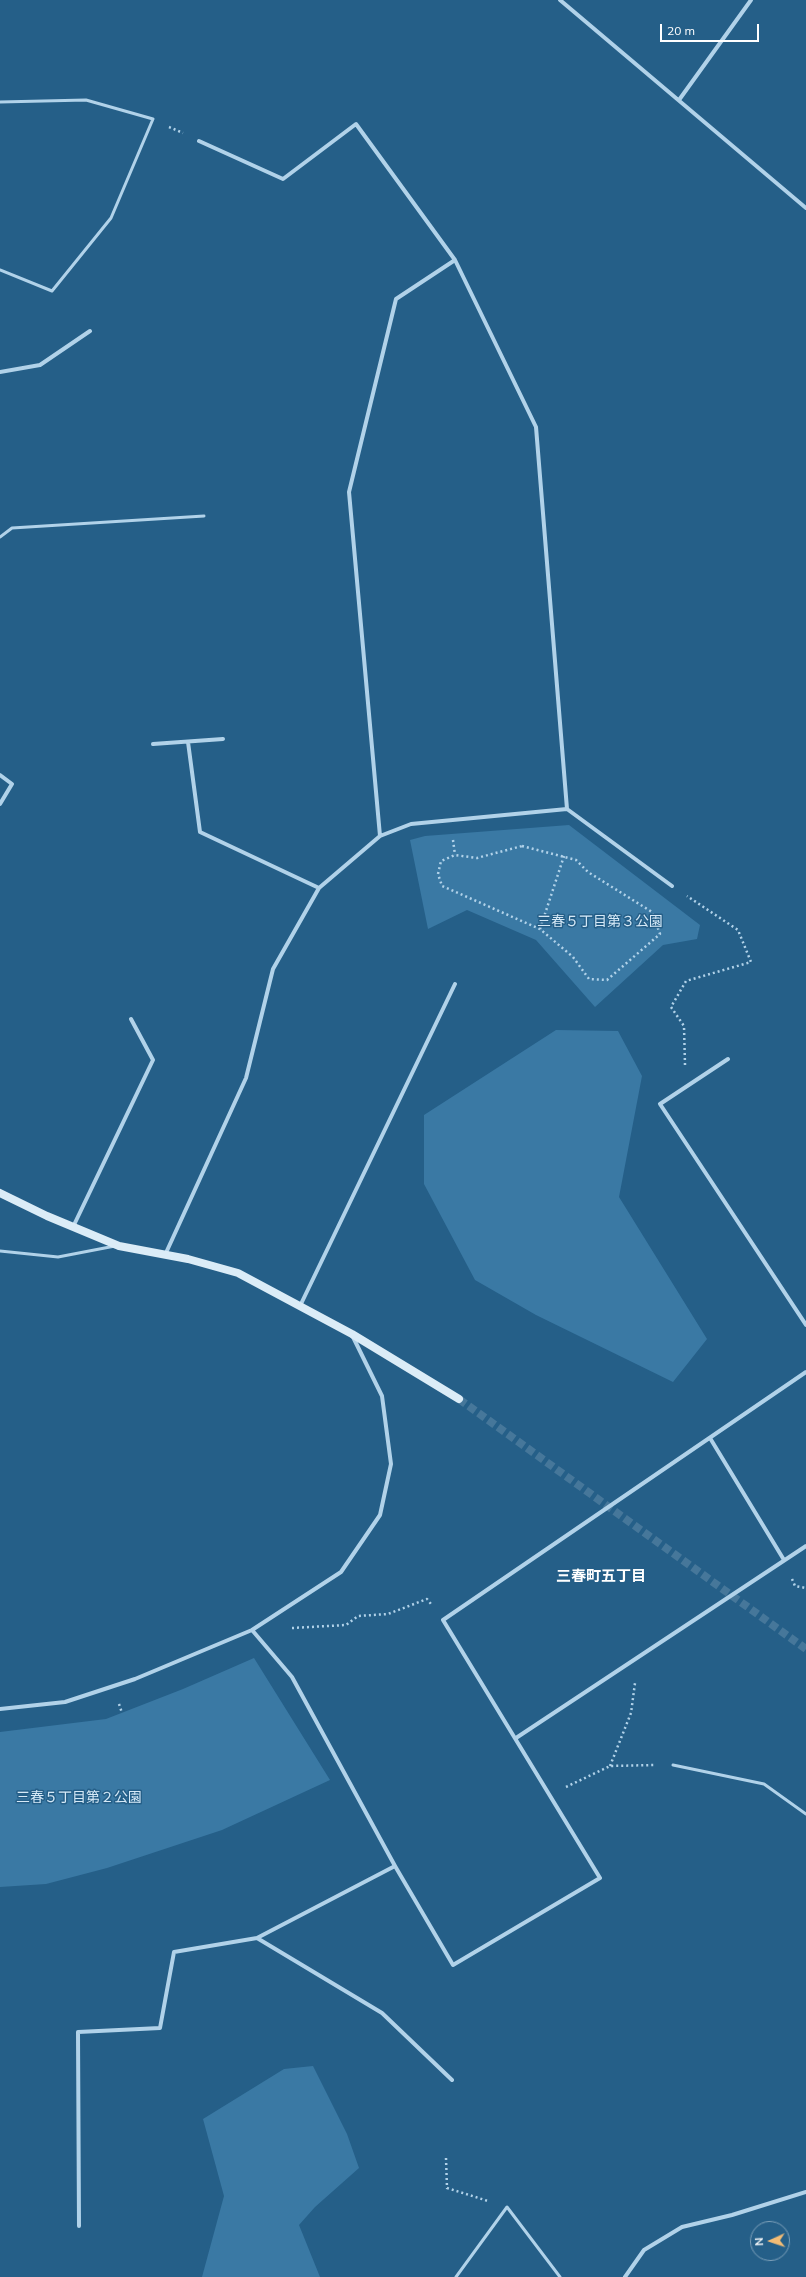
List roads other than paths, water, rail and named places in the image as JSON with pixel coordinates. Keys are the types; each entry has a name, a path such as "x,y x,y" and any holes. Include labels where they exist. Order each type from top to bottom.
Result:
{"street":[{"path":"560,0 806,208"},
{"path":"679,100 751,0"},
{"path":"199,141 283,179 356,124 455,260 536,427 567,809"},
{"path":"380,836 349,492 396,299 455,260"},
{"path":"0,372 40,365 90,331"},
{"path":"153,744 223,739"},
{"path":"188,742 200,832 319,888"},
{"path":"0,775 12,784 0,804"},
{"path":"165,1254 246,1078 273,969 319,888 380,836 411,824 567,809 672,886"},
{"path":"300,1306 455,984"},
{"path":"73,1227 153,1060 131,1019"},
{"path":"728,1059 660,1104 806,1325"},
{"path":"0,1193 118,1246 165,1254 238,1273 352,1334 459,1400"},
{"path":"0,1709 65,1702 135,1679 252,1630 341,1572 380,1515 391,1464 382,1396 352,1334"},
{"path":"252,1630 292,1677 395,1866 452,1965 600,1878 443,1620 806,1372"},
{"path":"710,1438 784,1560"},
{"path":"516,1738 806,1546"},
{"path":"79,2226 78,2032 160,2028 174,1952 257,1938 395,1866"},
{"path":"257,1938 382,2013 452,2080"},
{"path":"625,2277 644,2250 682,2226 732,2215 806,2192"}],"lane":[{"path":"0,102 86,100 153,119 111,218 52,290 0,270"},
{"path":"0,537 12,528 204,516"},
{"path":"0,1251 58,1256 118,1246"},
{"path":"673,1765 764,1784 806,1814"},
{"path":"456,2277 507,2207 560,2277"}],"tunnel":[{"path":"459,1399 806,1649"}],"district":[{"name":"三春町五丁目","path":"601,1576"}],"park label":[{"name":"三春５丁目第３公園","path":"600,922"},
{"name":"三春５丁目第２公園","path":"79,1798"}]}
